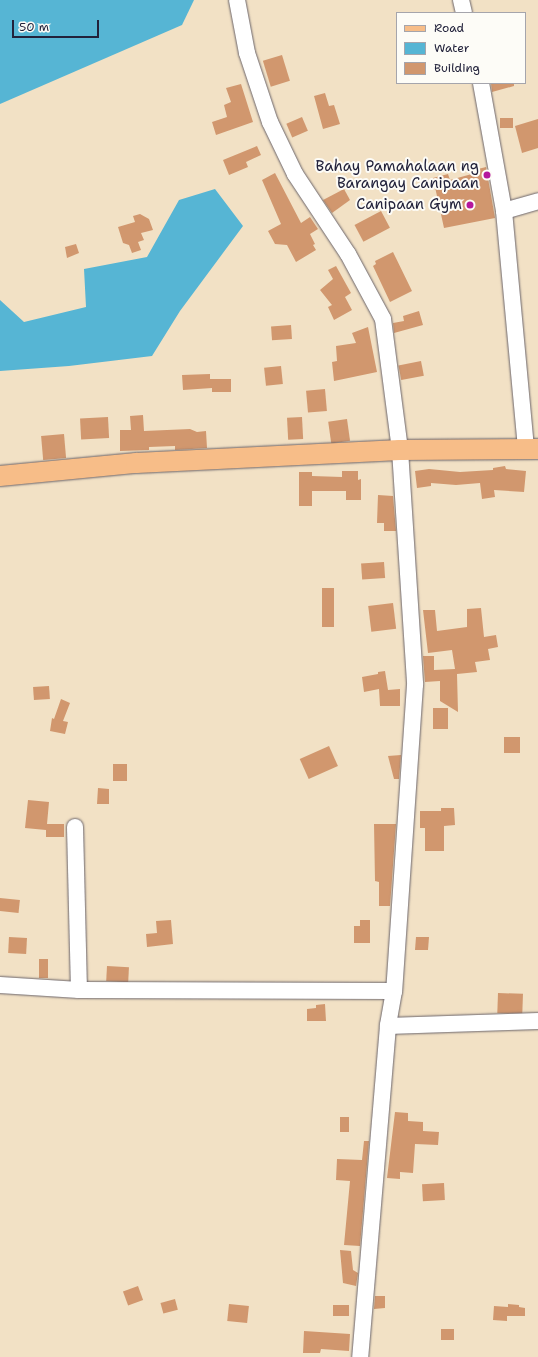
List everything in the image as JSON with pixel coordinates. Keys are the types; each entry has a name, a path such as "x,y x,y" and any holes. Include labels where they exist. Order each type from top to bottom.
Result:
{"main road":[{"path":"0,476 136,463 400,450 532,450"}],"street":[{"path":"236,0 247,54 270,122 295,174 348,254 383,319 400,450 415,686 394,991 388,1026 360,1357"},
{"path":"461,0 464,12"},
{"path":"481,84 504,210 532,450"},
{"path":"504,210 538,201"},
{"path":"75,827 79,990"},
{"path":"0,985 79,990 394,991"},
{"path":"388,1026 538,1021"}],"water":[{"path":"0,0 194,0 182,25 0,104"},
{"path":"215,189 243,226 180,311 152,356 69,366 0,371 0,300 24,322 86,307 84,269 147,257 179,200"}],"building":[{"path":"282,55 290,81 271,87 263,61"},
{"path":"241,84 253,122 216,135 212,122 227,117 224,105 231,102 226,88"},
{"path":"491,84 514,84 514,86 492,92"},
{"path":"325,93 329,106 334,105 340,124 323,129 314,96"},
{"path":"302,117 308,131 292,137 286,124"},
{"path":"500,118 513,118 513,128 500,128"},
{"path":"538,119 538,148 522,153 515,126"},
{"path":"257,146 261,155 246,162 248,167 229,175 223,160"},
{"name":"Canipaan Gym","path":"486,167 495,218 444,228 433,178 448,174 450,180 479,172 478,169"},
{"path":"275,173 301,223 310,217 318,229 310,234 316,250 296,262 287,245 275,244 268,231 281,224 262,180"},
{"path":"344,189 350,200 332,213 323,200"},
{"path":"381,211 390,228 363,242 355,225"},
{"path":"140,214 149,219 153,230 141,233 144,240 138,242 141,250 132,253 129,245 123,243 118,227 135,222 133,216"},
{"path":"76,244 79,253 67,258 65,247"},
{"path":"393,252 412,291 390,302 373,266 376,264 375,261"},
{"path":"336,266 351,293 345,297 352,310 334,320 328,307 332,305 320,290 333,279 328,270"},
{"path":"419,311 423,325 394,333 393,323 404,321 403,316"},
{"path":"291,325 292,339 272,340 271,326"},
{"path":"368,327 377,372 334,381 332,362 337,361 336,346 356,343 352,333"},
{"path":"421,361 424,376 401,380 398,365"},
{"path":"281,366 283,384 266,386 264,368"},
{"path":"210,374 210,379 231,379 231,392 212,392 212,388 183,390 182,375"},
{"path":"325,389 327,411 308,413 306,391"},
{"path":"143,415 144,431 190,429 197,432 206,431 207,448 175,450 175,446 149,447 149,450 120,451 120,430 131,430 130,416"},
{"path":"108,417 109,438 81,439 80,418"},
{"path":"302,417 303,439 288,440 287,418"},
{"path":"347,419 350,441 331,443 328,422"},
{"path":"64,434 66,458 43,460 41,436"},
{"path":"505,466 506,469 526,471 524,492 494,490 495,497 482,499 480,483 456,485 431,483 431,486 417,488 415,471 429,469 460,472 493,470 493,468"},
{"path":"342,471 358,471 358,480 361,479 361,500 346,500 346,491 312,491 312,506 299,506 299,472 312,472 312,476 342,477"},
{"path":"378,495 393,496 396,531 384,531 384,523 377,523"},
{"path":"384,562 385,578 362,580 361,564"},
{"path":"322,588 334,588 334,627 322,627"},
{"path":"393,603 396,629 371,632 368,606"},
{"path":"481,608 484,637 496,635 498,647 488,649 490,660 475,662 477,672 457,674 458,712 440,701 440,681 425,682 423,656 434,656 434,670 455,669 452,650 428,653 423,610 435,610 437,631 467,627 467,609"},
{"path":"385,671 388,690 400,689 400,706 380,706 379,689 364,692 362,677"},
{"path":"49,686 50,699 34,700 33,687"},
{"path":"61,699 70,703 63,721 68,722 65,734 50,731 52,718 54,719"},
{"path":"433,708 448,708 448,729 433,729"},
{"path":"504,737 520,737 520,753 504,753"},
{"path":"329,746 338,766 309,779 300,759"},
{"path":"401,755 399,779 394,779 388,756"},
{"path":"113,764 127,764 127,781 113,781"},
{"path":"98,788 109,789 109,804 97,804"},
{"path":"28,800 49,802 47,824 64,824 64,837 46,837 46,830 25,828"},
{"path":"441,808 454,808 455,825 444,826 444,851 425,851 425,828 420,828 420,811 441,811"},
{"path":"374,824 396,824 390,906 379,906 379,882 375,881"},
{"path":"0,898 20,900 19,913 0,911"},
{"path":"171,920 173,944 147,947 146,934 157,933 156,921"},
{"path":"360,920 370,920 370,943 354,943 354,926 360,926"},
{"path":"9,937 27,938 26,954 8,953"},
{"path":"416,937 429,937 428,950 415,950"},
{"path":"39,959 48,959 48,978 39,978"},
{"path":"107,966 129,967 128,982 106,981"},
{"path":"498,993 523,994 522,1014 497,1013"},
{"path":"325,1004 326,1021 307,1021 307,1009 316,1008 316,1005"},
{"path":"395,1112 408,1113 408,1121 423,1122 423,1131 439,1132 438,1145 415,1144 413,1173 400,1172 400,1179 387,1178"},
{"path":"340,1117 349,1117 349,1132 340,1132"},
{"path":"364,1141 369,1141 360,1246 344,1245 350,1181 336,1180 337,1159 362,1160"},
{"path":"444,1183 445,1200 423,1201 422,1184"},
{"path":"340,1250 351,1251 353,1270 358,1273 356,1286 343,1283"},
{"path":"138,1286 143,1300 128,1306 123,1291"},
{"path":"375,1296 385,1296 385,1308 374,1309"},
{"path":"175,1299 178,1310 163,1314 161,1303"},
{"path":"229,1304 249,1306 247,1323 227,1321"},
{"path":"508,1304 519,1305 519,1307 525,1308 525,1316 507,1316 507,1321 493,1320 494,1306 508,1307"},
{"path":"333,1305 349,1305 349,1316 333,1316"},
{"path":"441,1329 454,1329 454,1340 441,1340"},
{"path":"304,1331 350,1334 349,1351 321,1349 320,1353 303,1353"}],"place":[{"name":"Bahay Pamahalaan ng Barangay Canipaan","path":"487,175"},
{"name":"Canipaan Gym","path":"470,205"}]}
